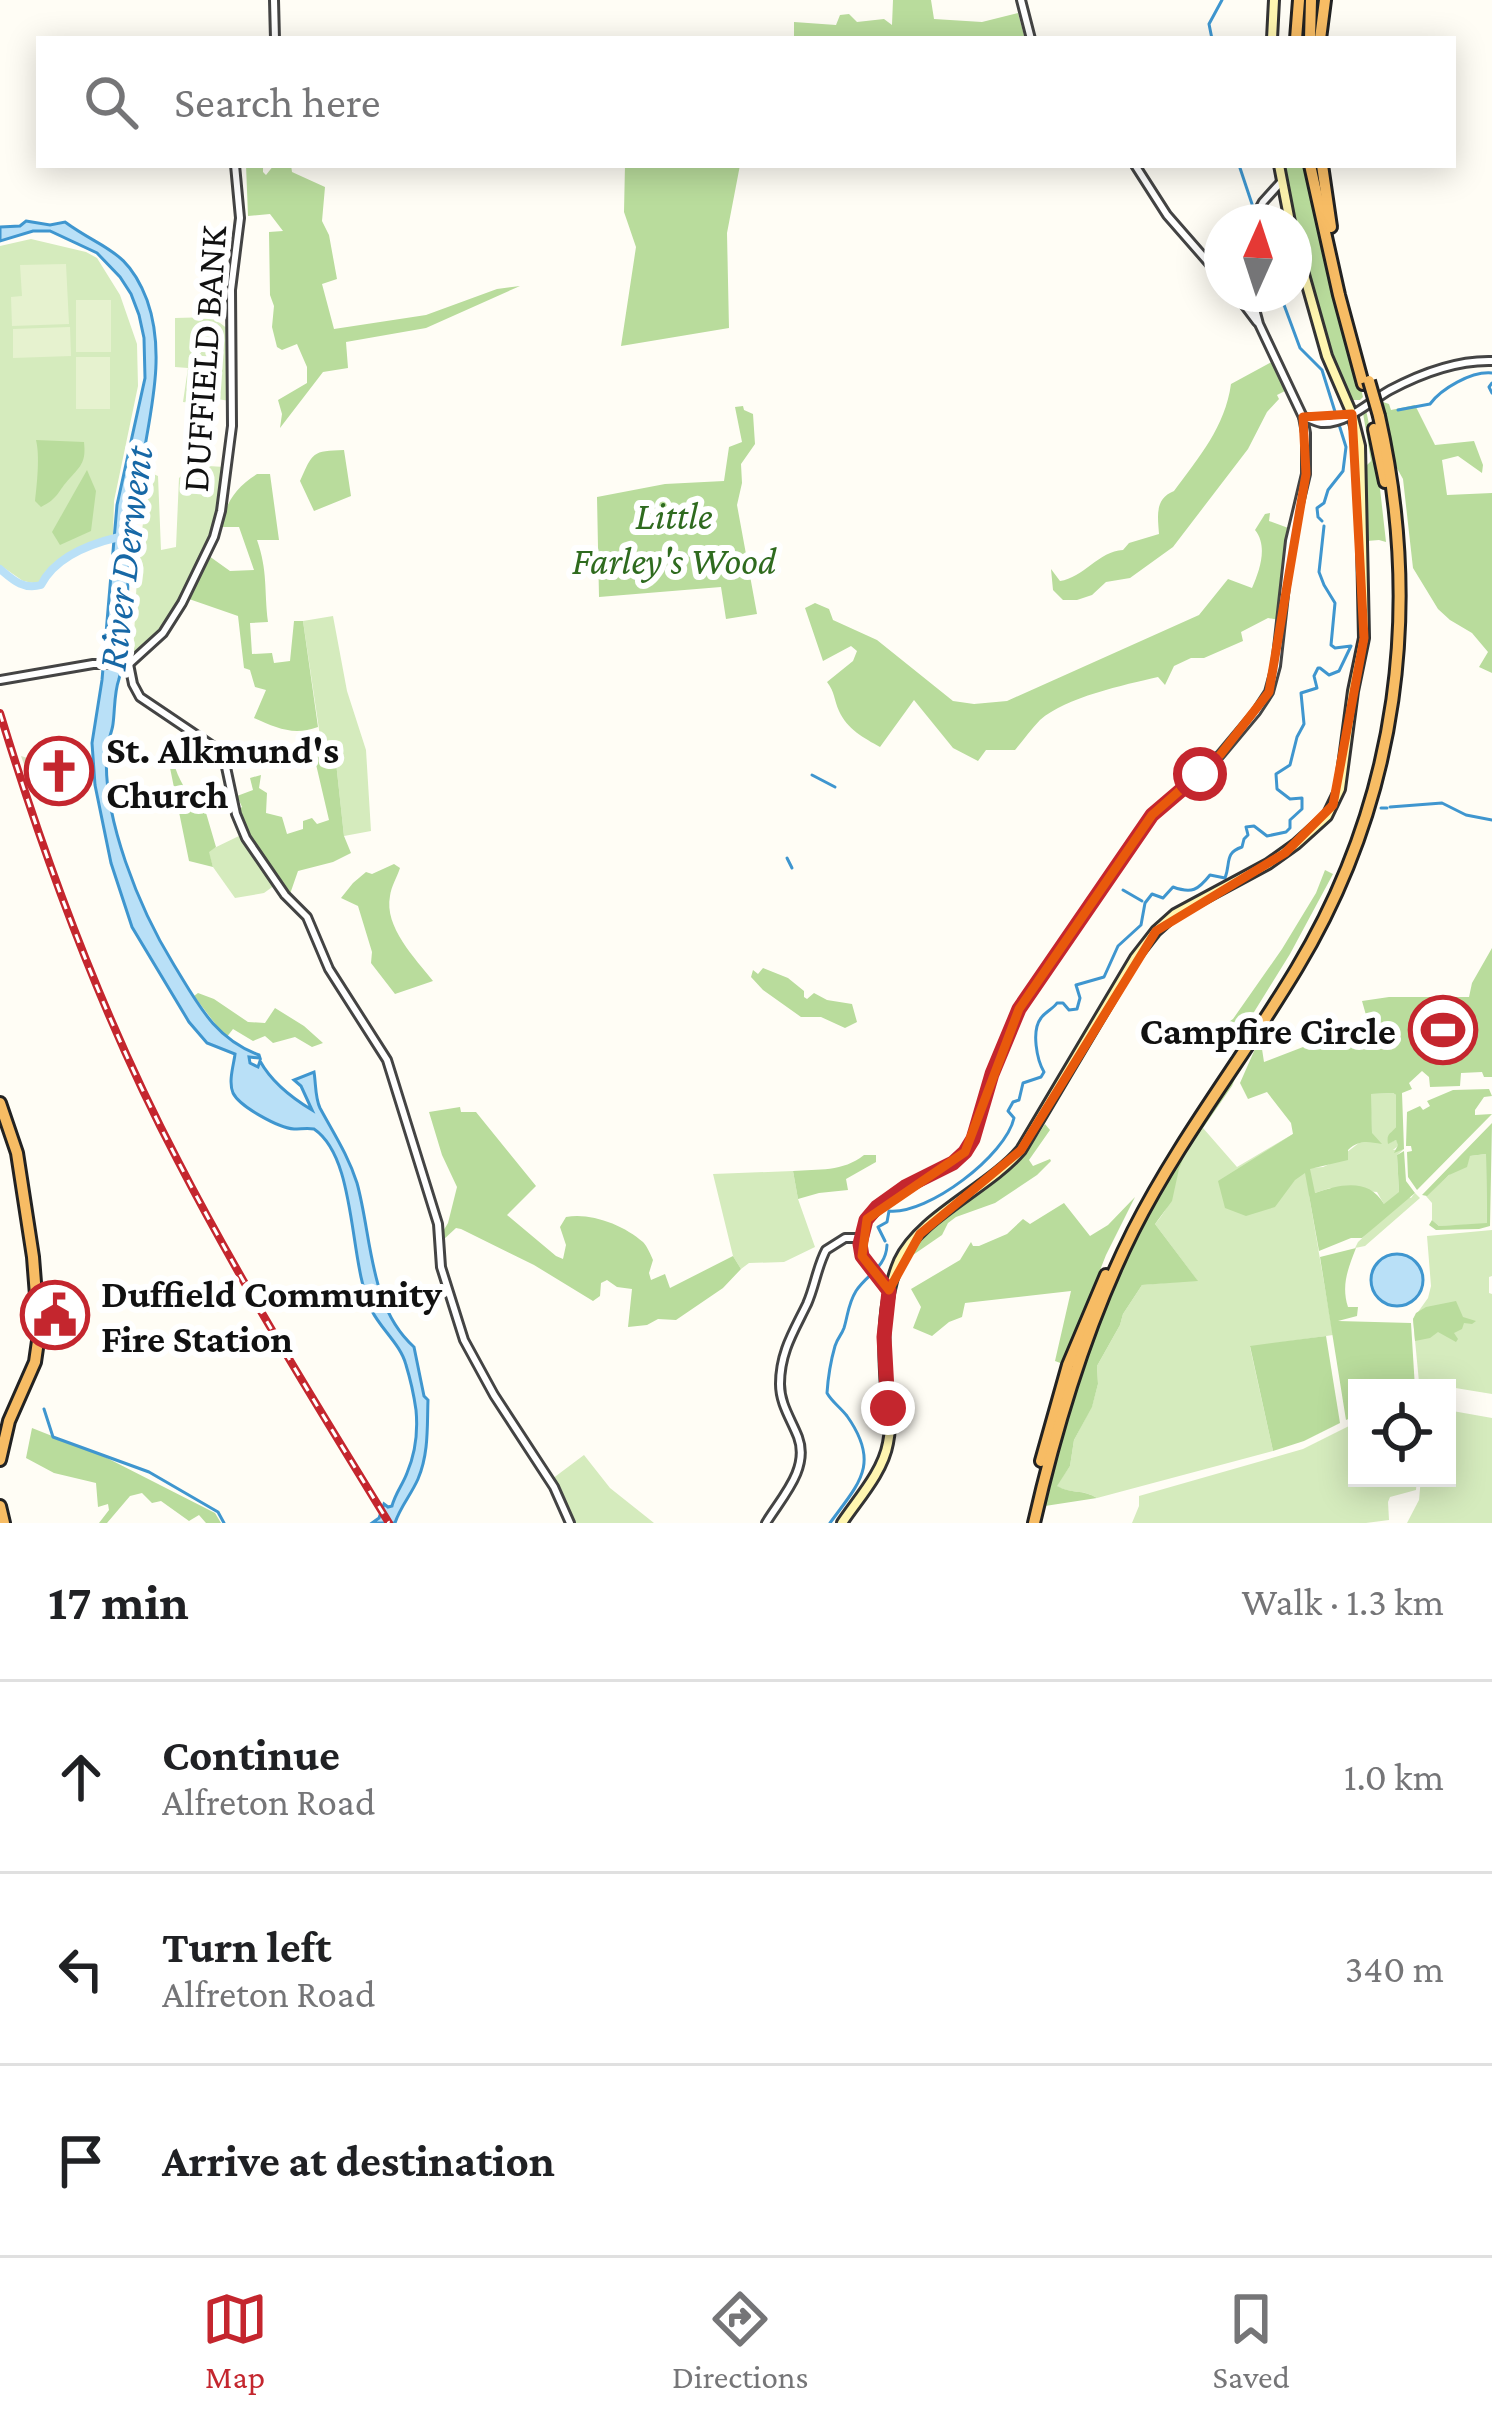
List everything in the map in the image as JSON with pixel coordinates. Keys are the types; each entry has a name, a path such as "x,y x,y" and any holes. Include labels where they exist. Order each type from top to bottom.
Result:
{"highway":[{"path":"1296,36 1298,0"},
{"path":"1315,36 1318,0"},
{"path":"1316,168 1319,204 1339,295 1366,382"},
{"path":"1032,1515 1077,1365 1132,1232 1188,1133 1313,941 1362,830 1385,748 1398,656 1401,583 1395,502 1317,168"},
{"path":"0,1103 17,1153 33,1258 39,1340 0,1460"},
{"path":"0,1506 4,1523"}],"main road":[{"path":"1272,36 1274,0"},
{"path":"1280,168 1286,204"},
{"path":"842,1523 880,1464 889,1441 884,1337 889,1291 905,1250 1000,1173 1021,1150 1135,958 1156,931 1195,902 1285,853 1334,806 1364,638 1360,446 1312,303"}],"street":[{"path":"274,0 275,36"},
{"path":"1021,0 1029,36"},
{"name":"DUFFIELD BANK","path":"126,664 163,633 182,603 221,512 232,435 231,290 241,218 235,168"},
{"path":"1137,168 1167,215 1204,257"},
{"path":"1262,204 1282,181"},
{"path":"1250,312 1259,324"},
{"path":"889,1291 865,1261 860,1238 865,1222 905,1187 965,1152 1019,1009 1152,815 1220,755 1268,692 1276,666 1290,541 1306,474 1306,433 1256,312"},
{"path":"1303,417 1321,423 1352,414 1428,373 1464,362 1492,361"},
{"path":"4,679 96,664 126,664 138,694 224,755 246,838 285,895 307,917 329,969 384,1055 440,1230 440,1261 468,1350 554,1487 571,1523"},
{"path":"766,1523 797,1473 801,1457 780,1386 789,1338 807,1305 826,1250 844,1238 860,1238"}],"highlighted area":[{"path":"1352,414 1364,638 1333,805 1285,853 1156,931 1021,1150 920,1234 889,1290 862,1256 867,1219 965,1152 1019,1009 1152,815 1220,755 1269,692 1306,474 1303,417"}],"green space":[{"path":"893,0 931,0 934,19 982,22 1018,13 1024,36 794,36 794,22 836,25 840,15 849,14 857,22 884,19 892,25"},
{"path":"246,168 263,168 266,175 272,168 291,168 325,187 322,221 337,279 322,284 334,329 426,315 497,289 520,286 426,328 346,342 348,368 323,372 280,428 278,400 307,383 307,367 297,344 282,350 277,347 272,327 269,232 283,231 270,214 248,216"},
{"path":"625,168 739,168 727,233 729,328 621,346 636,247 624,212"},
{"path":"1284,168 1309,168 1360,400 1352,400 1312,293 1312,204 1291,204"},
{"path":"31,239 97,258 120,295 137,344 138,386 114,501 113,536 61,559 38,584 23,581 0,565 0,246"},
{"path":"66,264 69,324 12,326 11,297 22,296 20,265"},
{"path":"76,300 111,300 111,352 76,352"},
{"path":"212,317 228,329 230,401 217,399 216,406 183,402 188,368 175,367 175,318"},
{"path":"70,327 71,356 13,358 13,329"},
{"path":"76,357 110,357 110,409 76,409"},
{"path":"1275,360 1285,391 1277,395 1279,399 1248,449 1173,547 1130,578 1106,582 1092,595 1077,600 1063,600 1053,590 1051,569 1060,581 1068,579 1129,543 1159,534 1160,504 1210,441 1231,384"},
{"path":"1380,401 1391,410 1415,405 1435,445 1474,441 1482,473 1458,456 1442,460 1447,495 1492,493 1492,673 1479,667 1488,652 1472,633 1438,609 1413,568 1403,479 1393,461"},
{"name":"Little Farley's Wood","path":"743,406 753,414 755,444 741,464 737,505 757,614 726,619 721,587 599,597 597,497 665,484 724,481 729,447 742,442 735,407"},
{"path":"1366,410 1386,542 1367,541 1365,528 1365,467 1371,461"},
{"path":"36,440 84,442 80,466 55,498 41,507 35,501"},
{"path":"344,450 351,496 314,511 300,481 308,464 319,453"},
{"path":"193,465 224,467 218,513 180,601 161,630 133,657 138,555 151,473 158,476 161,550 176,547 179,478"},
{"path":"87,470 96,491 91,531 60,545 52,532"},
{"path":"257,474 270,474 279,540 257,540 268,622 250,623 252,654 272,653 274,663 290,661 294,621 303,621 318,727 309,730 285,730 254,718 266,690 255,687 250,670 244,668 238,616 189,599 209,556 230,571 254,570 239,527 221,527 233,496"},
{"path":"1270,513 1269,521 1291,529 1279,620 1268,618 1241,632 1243,641 1174,666 1165,685 1158,677 1065,705 1040,720 1015,750 986,750 978,761 953,748 914,700 880,747 851,728 827,682 853,661 857,651 851,646 823,661 805,608 815,603 829,609 833,620 877,640 953,701 1007,701 1199,615 1228,579 1252,588 1262,551 1255,530"},
{"path":"333,616 347,691 366,750 371,831 344,836 335,753 320,736 303,621"},
{"path":"320,736 335,753 344,836 351,853 298,871 290,894 253,843 237,796 253,790 250,778 261,775 259,788 267,793 266,813 282,817 287,834 303,829 303,821 312,818 317,824 329,820 315,760"},
{"path":"89,751 92,780 36,797 21,756 34,760"},
{"path":"174,762 192,807 204,806 216,847 209,852 213,867 189,861 169,763"},
{"path":"241,835 275,885 264,893 235,898 213,867 208,851"},
{"path":"394,864 400,868 390,896 392,919 402,942 433,981 395,994 371,963 358,906 341,898 366,872"},
{"path":"1325,870 1333,874 1246,1025 1198,1043 1233,1019 1282,949"},
{"path":"1492,948 1492,1077 1482,1072 1461,1073 1460,1086 1430,1087 1422,1071 1409,1083 1412,1089 1402,1093 1404,1149 1394,1153 1398,1145 1396,1140 1388,1144 1388,1136 1396,1127 1396,1095 1371,1094 1372,1133 1382,1144 1360,1143 1348,1150 1348,1160 1310,1169 1315,1193 1362,1187 1384,1204 1399,1192 1397,1155 1404,1151 1406,1181 1415,1193 1362,1238 1319,1251 1305,1173 1275,1207 1246,1216 1225,1208 1218,1181 1293,1134 1291,1123 1267,1092 1248,1099 1240,1083 1255,1049 1262,1049 1264,1062 1368,1022 1362,1001 1469,997"},
{"path":"763,968 788,978 807,999 814,993 852,1004 857,1022 845,1028 821,1017 801,1017 751,977 753,970 758,974"},
{"path":"198,993 248,1022 265,1023 275,1008 323,1043 312,1047 295,1037 273,1043 265,1036 253,1041 233,1029 226,1038 194,996"},
{"path":"1243,1059 1232,1086 1185,1154 1172,1201 1155,1224 1198,1281 1142,1285 1097,1366 1092,1407 1074,1440 1070,1466 1057,1486 1097,1498 1045,1506 1057,1443 1083,1359 1145,1218 1169,1171"},
{"path":"1489,1089 1492,1096 1484,1097 1475,1115 1492,1114 1417,1190 1408,1177 1407,1152 1412,1151 1406,1146 1407,1112 1420,1106 1423,1110 1430,1106 1427,1101 1453,1090"},
{"path":"1393,1093 1396,1127 1388,1143 1396,1140 1399,1145 1393,1150 1404,1149 1397,1155 1399,1192 1420,1198 1365,1246 1355,1248 1389,1213 1377,1192 1330,1188 1309,1195 1333,1335 1250,1347 1273,1451 1097,1498 1056,1486 1070,1466 1074,1440 1092,1406 1097,1366 1142,1285 1197,1280 1155,1224 1171,1199 1182,1159 1203,1128 1237,1167 1298,1131 1310,1168 1323,1167 1372,1133 1370,1094"},
{"path":"460,1107 461,1112 476,1112 536,1186 507,1215 556,1256 563,1259 566,1245 560,1227 566,1217 585,1216 617,1225 643,1242 653,1260 651,1280 665,1274 670,1288 733,1256 741,1269 723,1288 676,1320 628,1327 632,1289 607,1280 593,1301 461,1229 442,1241 457,1187 429,1112"},
{"path":"1492,1123 1490,1226 1436,1230 1429,1225 1432,1220 1439,1226 1487,1223 1486,1154 1470,1156 1467,1167 1422,1195"},
{"path":"1045,1124 1050,1130 1029,1160 1033,1166 1051,1161 1037,1175 995,1203 956,1217 942,1235 910,1257 907,1254 941,1221 1009,1170"},
{"path":"1486,1154 1487,1224 1439,1226 1432,1220 1432,1203 1426,1196 1470,1156"},
{"path":"864,1155 876,1155 876,1162 846,1179 848,1190 798,1199 793,1171 839,1167"},
{"path":"793,1171 815,1247 784,1262 749,1263 741,1269 733,1256 713,1174"},
{"path":"1135,1197 1106,1255 1063,1364 1055,1361 1071,1291 965,1303 962,1317 932,1336 913,1328 921,1307 911,1289 960,1260 971,1242 979,1246 1007,1234 1023,1219 1030,1224 1064,1203 1090,1236"},
{"path":"1492,1230 1492,1394 1456,1388 1456,1379 1419,1379 1413,1319 1431,1286 1427,1236"},
{"path":"1356,1248 1345,1291 1348,1307 1358,1307 1357,1316 1338,1321 1411,1323 1414,1379 1348,1379 1346,1420 1320,1257"},
{"path":"1456,1301 1463,1317 1476,1321 1464,1323 1454,1333 1456,1342 1438,1332 1415,1341 1416,1313"},
{"path":"1326,1336 1340,1423 1273,1451 1250,1346"},
{"path":"1456,1412 1492,1418 1492,1523 1407,1523 1420,1487 1456,1487"},
{"path":"1348,1426 1348,1487 1416,1490 1390,1497 1389,1520 1366,1523 1132,1523 1139,1496 1303,1449"},
{"path":"32,1428 105,1457 215,1513 221,1523 206,1523 199,1515 189,1521 142,1493 130,1496 107,1523 99,1523 109,1510 108,1504 98,1507 96,1483 54,1473 26,1458"},
{"path":"584,1455 610,1488 654,1523 573,1523 552,1479"}],"water":[{"name":"River Derwent","path":"26,221 65,222 113,252 139,283 153,321 156,364 132,539 125,656 107,747 110,804 125,862 148,917 209,1018 230,1039 259,1055 249,1057 250,1063 258,1067 260,1061 283,1088 312,1110 294,1080 314,1072 318,1104 357,1183 380,1292 399,1331 414,1347 428,1400 422,1469 395,1523 372,1523 384,1504 392,1506 410,1466 415,1405 403,1358 364,1291 338,1163 314,1129 279,1125 237,1099 231,1083 235,1054 207,1043 189,1022 132,927 111,863 95,785 92,743 117,505 145,378 144,338 131,294 97,253 50,231 0,241 0,227"},
{"path":"1397,1254 1415,1262 1423,1280 1415,1298 1397,1306 1379,1298 1371,1280 1379,1262"}],"waterway":[{"path":"1211,36 1209,24 1222,0"},
{"path":"1240,168 1252,204"},
{"path":"1287,312 1300,348 1322,370 1346,447 1343,471 1317,508 1322,521"},
{"path":"1398,410 1430,404 1457,382 1492,373"},
{"path":"1492,383 1492,393"},
{"path":"885,1241 878,1227 887,1222 889,1211 905,1210 944,1193 997,1149 1014,1118 1008,1111 1019,1100 1023,1083 1044,1072 1036,1045 1041,1018 1057,1003 1077,1009 1076,985 1104,977 1118,946 1141,925 1152,894 1163,898 1173,887 1194,889 1210,875 1225,878 1230,855 1248,835 1246,827 1254,826 1267,836 1286,832 1302,809 1302,798 1290,799 1277,789 1276,774 1290,765 1304,724 1301,693 1317,688 1318,668 1329,675 1339,671 1351,646 1331,645 1335,603 1319,572 1324,526"},
{"name":"River Derwent","path":"0,569 24,585 41,585 74,553 119,537"},
{"path":"812,775 835,787"},
{"path":"1390,807 1442,803 1466,815 1492,820"},
{"path":"1381,808 1387,808"},
{"path":"787,858 792,868"},
{"path":"1123,890 1142,901"},
{"path":"830,1523 857,1484 864,1460 857,1433 827,1393 831,1363 853,1296 880,1265 887,1245"},
{"path":"44,1409 53,1437 149,1472 218,1512 224,1523"}],"railway":[{"path":"0,713 78,941 151,1107 254,1299 389,1523"}],"place":[{"name":"St. Alkmund's Church","path":"59,771"},
{"name":"Campfire Circle","path":"1443,1030"},
{"name":"Duffield Community Fire Station","path":"55,1315"}],"route":[{"path":"888,1408 884,1337 889,1291 862,1256 865,1222 892,1196 965,1152 1019,1009 1152,815 1200,774"}]}
